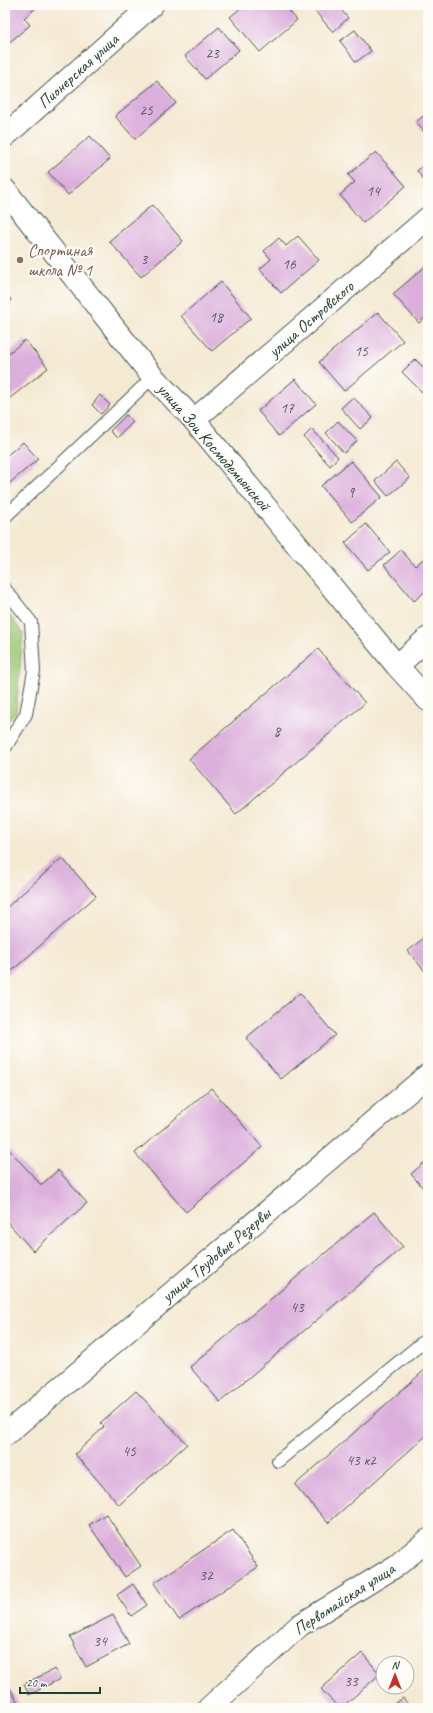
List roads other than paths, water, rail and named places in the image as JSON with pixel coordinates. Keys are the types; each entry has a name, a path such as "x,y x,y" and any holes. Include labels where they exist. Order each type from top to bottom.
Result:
{"street":[{"name":"Пионерская улица","path":"5,136 152,5"},
{"name":"улица Зои Космодемьянской","path":"5,190 153,377 194,420 397,666 428,700"},
{"name":"улица Островского","path":"194,420 428,218"},
{"path":"397,666 428,638"},
{"name":"улица Трудовые Резервы","path":"5,1434 428,1076"},
{"name":"Первомайская улица","path":"209,1708 300,1625 396,1566 428,1540"}],"lane":[{"path":"5,517 153,377"},
{"path":"5,589 31,622 34,671 26,714 5,748"},
{"path":"278,1461 428,1338"}],"place":[{"name":"Спортиная школа № 1","path":"20,260"}]}
